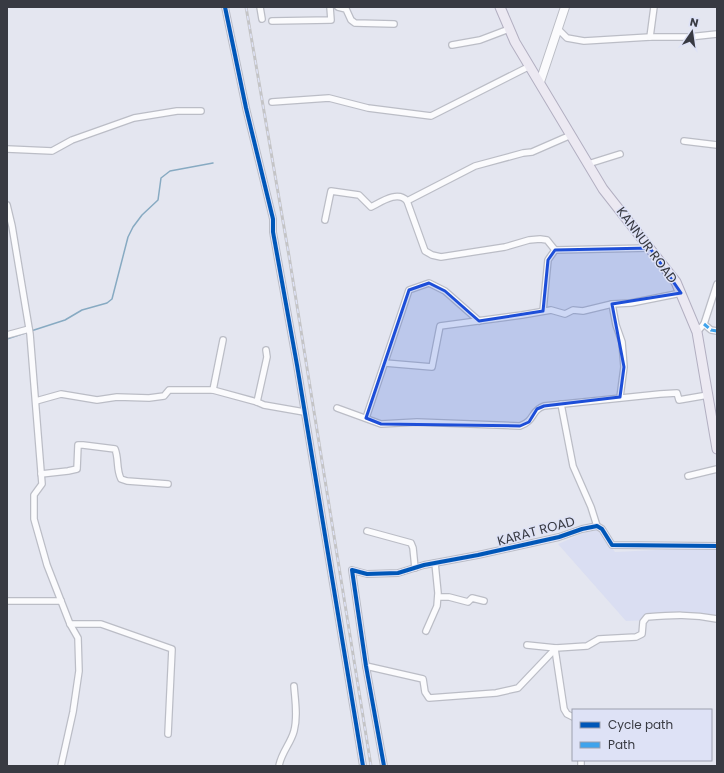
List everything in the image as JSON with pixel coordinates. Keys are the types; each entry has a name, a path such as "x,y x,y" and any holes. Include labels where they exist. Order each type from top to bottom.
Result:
{"main road":[{"name":"KANNUR ROAD","path":"500,7 515,42 603,190 676,282 696,332 717,449"}],"street":[{"path":"225,7 246,108 273,219 273,232 363,766"},
{"path":"260,7 262,19"},
{"path":"272,21 331,20 330,7"},
{"path":"338,7 346,9 351,20 355,23 394,24"},
{"path":"540,82 565,7"},
{"path":"650,37 654,7"},
{"path":"452,46 480,40 510,29"},
{"path":"558,29 567,38 584,42 650,37 690,37 717,34"},
{"path":"272,102 329,98 368,108 431,116 530,66"},
{"path":"7,149 52,151 72,140 134,118 178,111 201,111"},
{"path":"407,201 475,166 532,152 571,135"},
{"path":"684,141 717,145"},
{"path":"588,164 620,154"},
{"path":"325,220 331,191 359,195 371,207 393,197 403,196 407,201 425,251 432,255 441,257 455,255 505,247 529,240 540,239 547,240 555,250"},
{"path":"7,205 12,226 29,329 36,402 42,484 34,495 34,519 47,565 70,624 78,638 79,670 73,712 61,766"},
{"path":"555,250 650,248"},
{"path":"543,311 548,260 555,250"},
{"path":"366,418 409,290 429,283 445,291 479,321"},
{"path":"696,332 704,324 717,284"},
{"path":"385,363 432,367 440,326 551,310 565,314 573,310 583,311 612,304 631,303 681,293"},
{"path":"612,304 616,325 622,342 624,367 620,397"},
{"path":"704,324 711,330 717,331"},
{"path":"7,335 29,329"},
{"path":"213,390 223,340"},
{"path":"257,402 267,357 266,350"},
{"path":"36,402 61,394 97,400 118,397 149,398 164,396 169,390 180,389 213,390 271,406 304,412"},
{"path":"336,408 381,424 417,422 520,426 529,422 537,409 544,406 620,397 677,393 679,400 708,395"},
{"path":"561,404 573,466 591,507 597,526 602,529 612,545 717,546"},
{"path":"41,474 68,471 77,468 78,445 83,444 115,449 118,456 118,473 121,479 127,481 168,484"},
{"path":"688,476 717,469"},
{"name":"KARAT ROAD","path":"366,666 352,570 367,574 398,573 435,563 552,539 582,529 597,526"},
{"path":"367,531 411,543 415,568"},
{"path":"426,631 437,606 438,597 435,563"},
{"path":"438,597 468,602 472,598 484,601"},
{"path":"7,600 61,600"},
{"path":"527,645 556,648 587,646 599,639 636,638 642,634 643,622 647,617 675,614 702,616 717,619"},
{"path":"70,624 101,624 172,649 168,734"},
{"path":"384,766 366,666 423,679 425,692 429,698 496,693 518,688 556,648"},
{"path":"556,648 564,709 567,714 572,716"},
{"path":"279,766 280,759 294,731 296,708 294,686"}],"highlighted area":[{"path":"650,248 681,293 612,304 624,367 620,397 544,406 537,409 529,422 520,426 381,424 366,418 409,290 429,283 445,291 479,321 543,311 548,260 555,250"}],"shaded area":[{"path":"593,529 599,531 615,552 717,547 717,617 626,621 558,544"}],"waterway":[{"path":"31,331 65,320 82,310 107,303 112,299 128,237 142,215 158,200 161,178 170,171 213,163"},
{"path":"7,339 28,332"}],"railway":[{"path":"246,7 289,256 371,766"}],"marked path":[{"path":"704,324 711,330 717,331"}],"cycle path":[{"path":"225,7 246,108 273,219 273,232 297,365 363,766"},
{"path":"384,766 366,666 352,570 367,574 398,573 424,565 559,537 582,529 597,526 602,529 612,545 717,546"}]}
